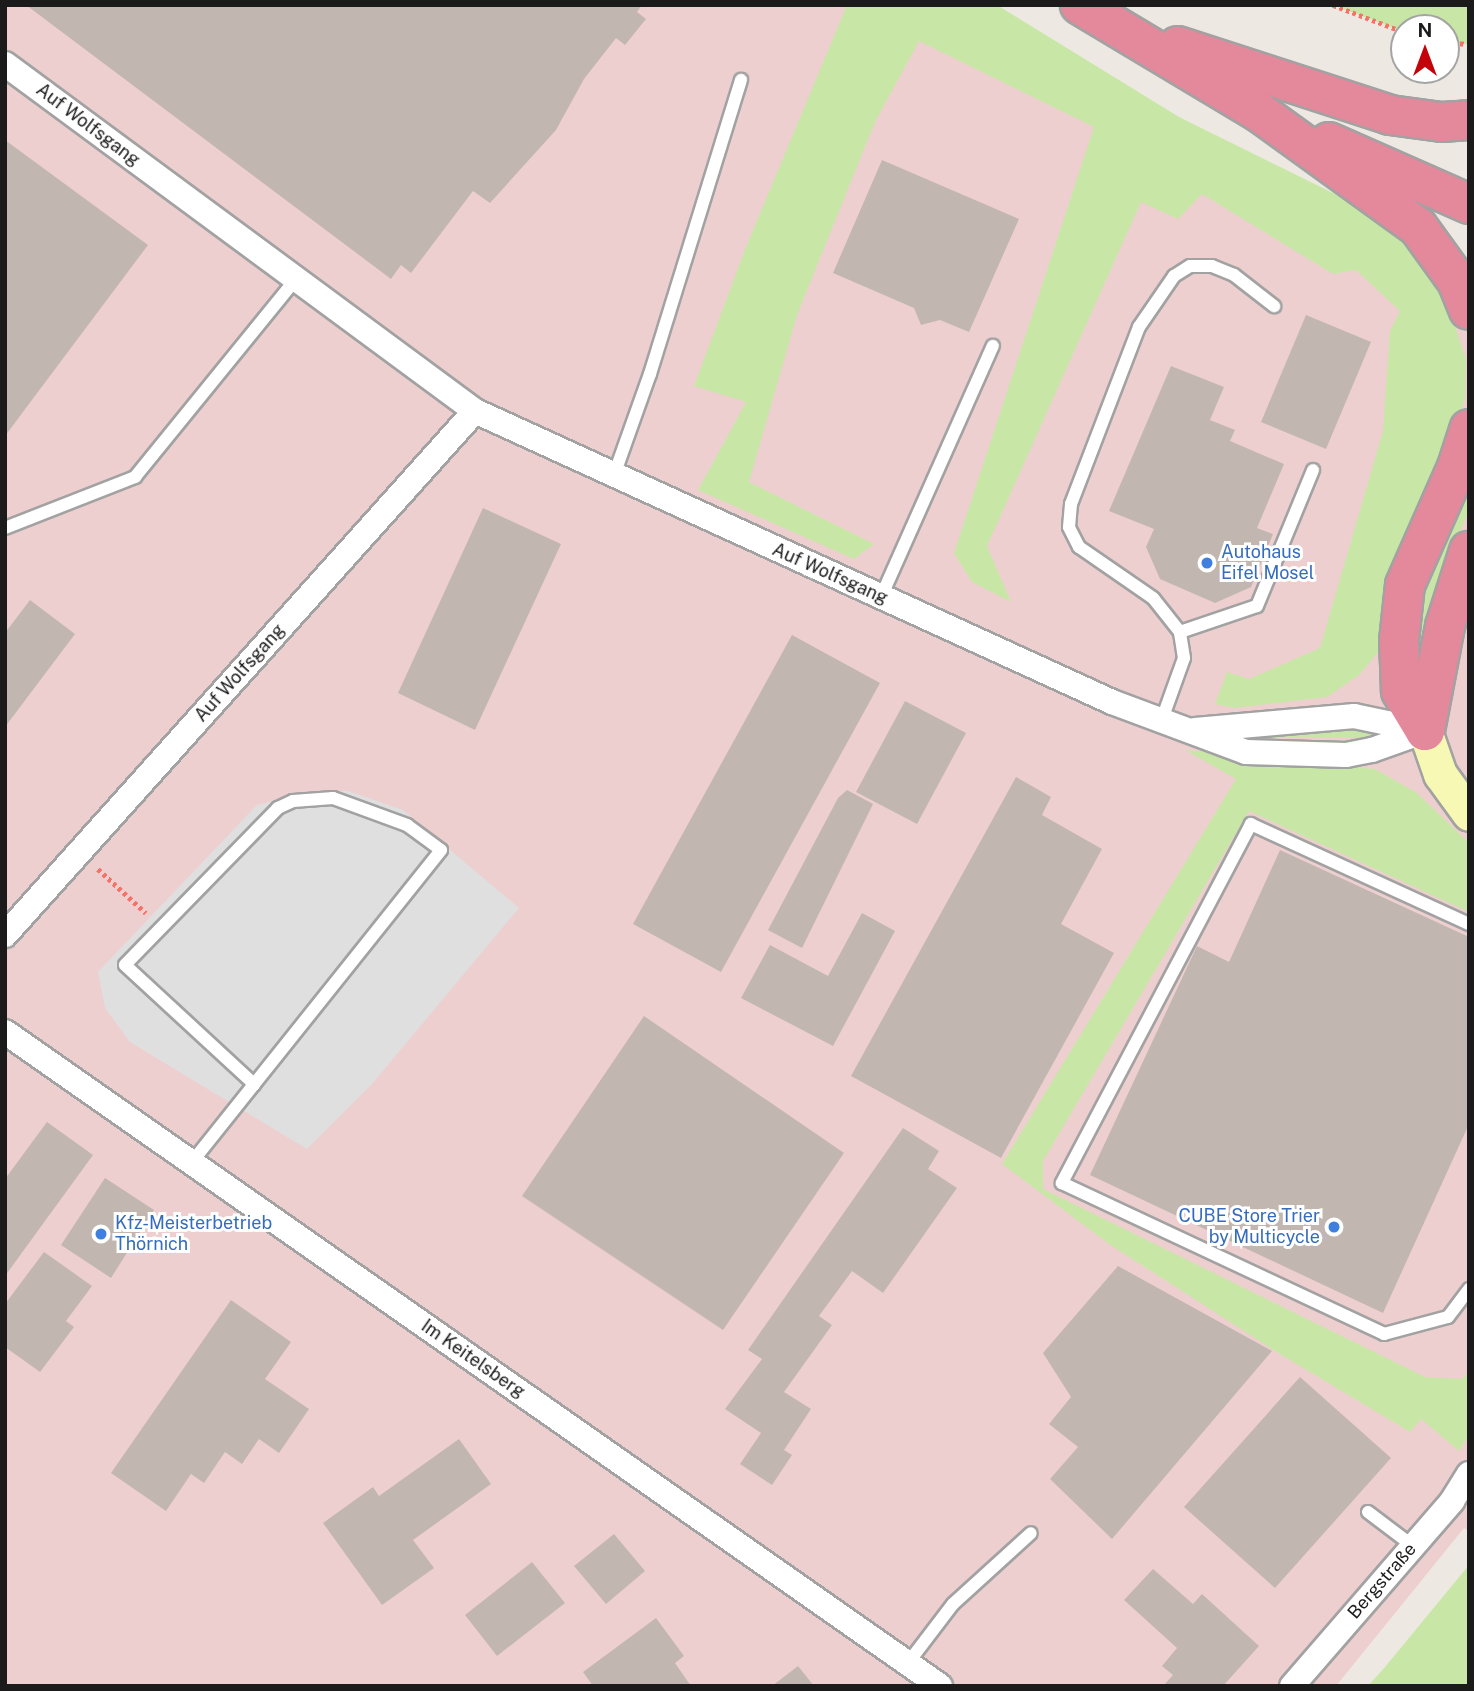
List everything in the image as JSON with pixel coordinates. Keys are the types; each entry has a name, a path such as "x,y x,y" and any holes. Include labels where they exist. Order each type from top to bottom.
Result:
{"highway":[{"path":"1096,14 1259,112 1418,227 1457,281 1469,310"},
{"path":"1096,14 1390,115 1442,122 1469,120"},
{"path":"1259,112 1469,204"},
{"path":"1425,731 1401,691 1399,641 1405,584 1457,467 1469,429"},
{"path":"1425,731 1445,626 1469,551"}],"street":[{"name":"Auf Wolfsgang","path":"5,64 475,411 1161,723 1246,752 1303,756 1372,751 1425,731"},
{"name":"Auf Wolfsgang","path":"5,935 475,411"},
{"name":"Auf Wolfsgang","path":"1187,731 1343,716 1425,731"},
{"path":"1425,731 1440,774 1469,814"},
{"name":"Im Keitelsberg","path":"5,1032 940,1686"},
{"name":"Bergstraße","path":"1292,1686 1413,1546 1469,1474"}],"lane":[{"path":"614,475 650,374 741,80"},
{"path":"1161,723 1184,658 1180,632 1153,598 1079,547 1069,527 1071,504 1139,327 1174,276 1190,266 1212,266 1234,275 1274,306"},
{"path":"5,528 135,477 272,312 295,280"},
{"path":"881,597 993,346"},
{"path":"1180,632 1250,611 1261,602 1313,470"},
{"path":"192,1162 441,850 407,825 362,805 333,798 293,801 278,808 125,965 254,1083"},
{"path":"1469,925 1251,824 1062,1183 1384,1334 1448,1317 1469,1289"},
{"path":"1368,1512 1413,1546"},
{"path":"908,1664 953,1604 1031,1533"}],"path":[{"path":"1333,5 1390,27"},
{"path":"103,873 135,902"}],"shaded area":[{"path":"5,5 951,5 1469,278 1469,1531 1464,1528 1336,1686 5,1686"},
{"path":"311,791 348,791 403,810 519,908 372,1084 307,1149 130,1042 105,1008 98,972 257,805"}],"green space":[{"path":"847,5 997,5 1179,117 1410,231 1441,284 1466,359 1465,399 1384,645 1359,675 1327,697 1235,708 1215,704 1227,672 1249,679 1320,648 1383,431 1390,331 1400,311 1356,270 1333,274 1202,194 1178,219 1141,202 987,546 1011,602 972,582 954,553 1094,127 919,41 875,122 797,315 749,482 874,544 854,559 698,490 746,402 694,386 746,247"},
{"path":"1333,5 1469,5 1469,44 1460,44 1460,14 1390,14 1390,27"},
{"path":"1469,471 1469,509 1440,585 1424,669 1412,666 1425,577"},
{"path":"1360,725 1377,730 1376,738 1256,738 1257,732"},
{"path":"1185,750 1375,769 1417,793 1469,843 1469,912 1249,811 1043,1161 1043,1189 1425,1377 1462,1379 1469,1371 1469,1435 1459,1451 1421,1419 1410,1432 1275,1351 1109,1244 1002,1164 1236,779"},
{"path":"1469,1565 1469,1686 1368,1686 1385,1667"}],"building":[{"path":"26,5 642,5 637,12 646,19 625,45 616,38 584,79 556,130 490,203 473,191 411,273 401,265 391,279"},
{"path":"5,140 148,245 5,436"},
{"path":"882,160 1019,219 969,332 940,320 921,325 914,308 833,273"},
{"path":"1306,315 1371,342 1326,449 1261,422"},
{"path":"1171,366 1224,387 1210,420 1235,430 1230,441 1284,464 1257,528 1273,534 1251,587 1215,603 1160,579 1146,547 1154,529 1109,511"},
{"path":"483,508 561,544 475,730 398,693"},
{"path":"30,600 75,634 5,727 5,633"},
{"path":"792,635 880,683 721,972 633,924"},
{"path":"905,701 966,733 917,824 856,792"},
{"path":"1016,777 1051,797 1042,815 1102,849 1061,924 1114,953 1001,1158 851,1076"},
{"path":"847,790 873,804 802,948 768,930 838,798"},
{"path":"1280,850 1469,937 1469,1124 1383,1313 1090,1175 1197,946 1229,962"},
{"path":"862,913 895,931 833,1046 741,998 770,945 828,976"},
{"path":"644,1016 844,1153 723,1330 522,1196"},
{"path":"47,1122 93,1155 5,1276 5,1179"},
{"path":"903,1128 939,1151 928,1169 957,1188 883,1293 852,1271 819,1316 832,1325 784,1392 811,1409 784,1450 792,1455 772,1485 740,1464 761,1433 725,1409 762,1359 748,1350"},
{"path":"105,1178 154,1210 111,1278 61,1245"},
{"path":"44,1252 92,1286 66,1321 74,1327 40,1372 5,1347 5,1304"},
{"path":"1118,1266 1272,1351 1112,1539 1050,1479 1078,1447 1049,1424 1071,1397 1043,1353"},
{"path":"231,1300 291,1342 265,1379 309,1409 279,1453 259,1439 242,1464 225,1452 204,1483 191,1474 166,1511 111,1473"},
{"path":"1300,1377 1391,1458 1275,1588 1184,1507"},
{"path":"459,1439 491,1484 413,1540 434,1568 382,1605 323,1523 373,1487 379,1496"},
{"path":"614,1534 645,1571 606,1604 574,1566"},
{"path":"532,1562 565,1603 497,1656 465,1615"},
{"path":"1153,1569 1193,1604 1202,1594 1259,1646 1223,1686 1163,1686 1173,1675 1162,1666 1177,1648 1124,1600"},
{"path":"656,1618 684,1656 675,1663 691,1686 593,1686 583,1672"},
{"path":"798,1666 814,1686 772,1686"}],"place":[{"name":"Autohaus Eifel Mosel","path":"1207,563"},
{"name":"CUBE Store Trier by Multicycle","path":"1334,1227"},
{"name":"Kfz-Meisterbetrieb Thörnich","path":"101,1234"}]}
